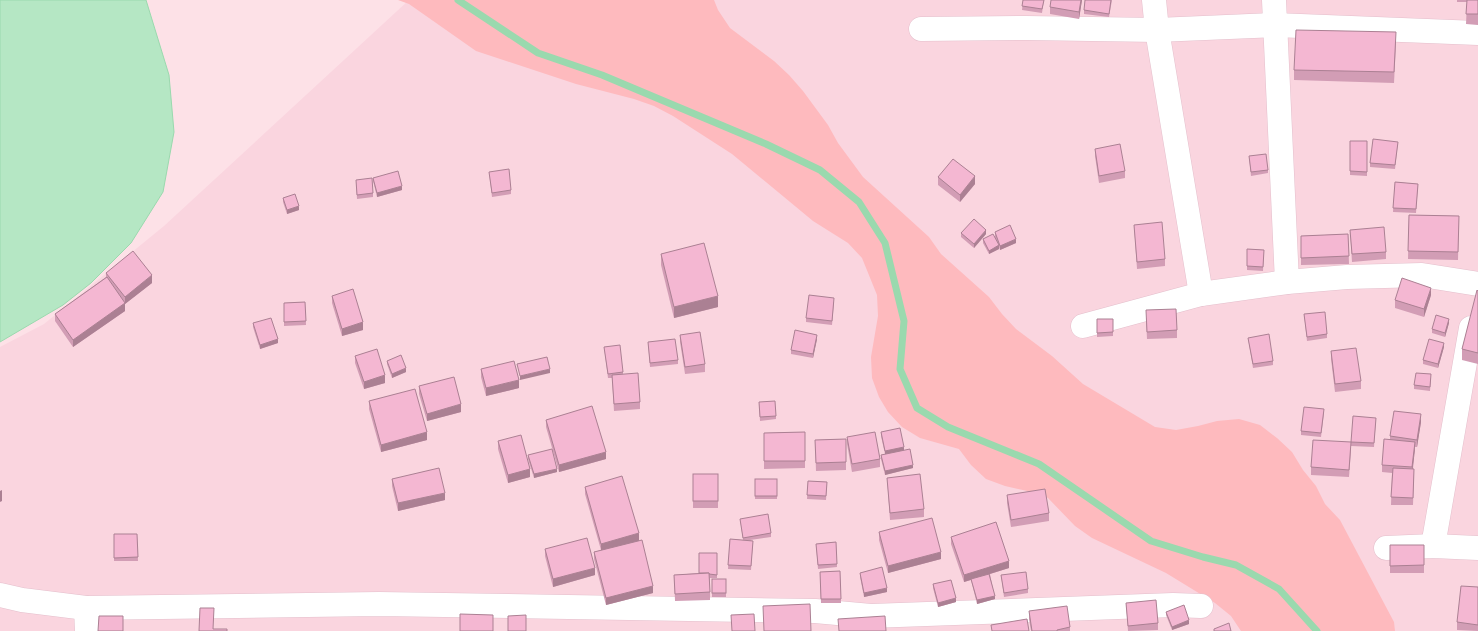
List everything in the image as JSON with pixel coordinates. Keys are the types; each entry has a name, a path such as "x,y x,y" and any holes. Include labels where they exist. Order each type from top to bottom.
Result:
{"street":[{"path":"1154,0 1157,30 1200,294"},
{"path":"1274,0 1287,282"},
{"path":"921,29 1157,30 1275,25 1478,34"},
{"path":"1082,326 1200,294 1287,282 1347,277 1422,275 1478,285 1434,546"},
{"path":"1386,548 1434,546 1478,548"},
{"path":"0,595 22,600 86,608 380,604 817,621 871,616 982,622 1173,605 1201,606"},
{"path":"86,608 87,631"}],"shaded area":[{"path":"0,0 146,0 169,75 174,132 163,192 131,243 91,283 63,305 0,342"},
{"path":"409,0 1478,0 1478,631 0,631 0,347 44,324 164,226"}],"sand":[{"path":"398,0 714,0 730,28 774,61 803,91 863,177 929,237 941,254 989,297 1016,329 1052,356 1083,384 1155,427 1176,430 1217,421 1239,419 1260,425 1277,438 1292,452 1316,486 1325,504 1340,520 1394,622 1395,631 1241,631 1231,616 1215,603 1166,573 1092,538 1075,526 1048,498 1041,494 1005,486 986,479 971,465 959,449 920,438 902,427 888,412 879,397 872,378 871,357 878,316 877,295 862,258 848,243 813,221 732,154 673,116 654,106 634,99 576,84 476,51 409,4"}],"building":[{"path":"1023,0 1044,0 1042,9 1022,6"},
{"path":"1051,0 1081,0 1079,12 1050,7"},
{"path":"1085,0 1111,0 1109,14 1084,10"},
{"path":"1467,0 1478,0 1478,14 1466,14"},
{"path":"1296,30 1396,32 1394,72 1294,70"},
{"path":"1373,139 1398,142 1395,165 1370,163"},
{"path":"1350,141 1367,141 1367,172 1350,171"},
{"path":"1120,144 1125,171 1099,176 1095,149"},
{"path":"1266,154 1268,170 1251,172 1249,156"},
{"path":"953,159 975,176 960,195 938,177"},
{"path":"509,169 511,190 492,193 489,172"},
{"path":"398,171 402,186 377,193 373,178"},
{"path":"372,178 373,193 357,195 356,180"},
{"path":"1395,182 1418,184 1416,209 1393,208"},
{"path":"295,194 299,206 287,210 283,198"},
{"path":"1409,215 1459,216 1458,252 1408,251"},
{"path":"974,219 986,230 974,244 961,233"},
{"path":"1162,222 1165,259 1137,262 1134,225"},
{"path":"1010,225 1016,239 1000,246 995,232"},
{"path":"1384,227 1386,252 1352,254 1350,230"},
{"path":"993,234 999,245 989,251 983,239"},
{"path":"1348,234 1349,256 1301,258 1301,236"},
{"path":"704,243 718,296 674,307 661,254"},
{"path":"1247,249 1264,250 1263,267 1247,266"},
{"path":"133,251 152,275 125,297 106,273"},
{"path":"107,277 125,303 73,340 55,314"},
{"path":"1402,278 1431,288 1424,309 1395,300"},
{"path":"353,289 363,322 342,329 332,296"},
{"path":"1478,291 1478,353 1462,349"},
{"path":"809,295 834,298 832,321 806,318"},
{"path":"305,302 306,321 284,322 284,303"},
{"path":"1176,309 1177,330 1147,332 1146,310"},
{"path":"1325,312 1327,334 1307,337 1304,314"},
{"path":"1436,315 1449,319 1445,333 1432,329"},
{"path":"271,318 278,339 260,345 253,323"},
{"path":"1097,319 1113,319 1113,332 1097,333"},
{"path":"795,330 817,335 813,354 791,350"},
{"path":"700,332 705,364 685,367 680,335"},
{"path":"1269,334 1273,361 1253,364 1248,338"},
{"path":"675,339 678,360 650,363 648,342"},
{"path":"1429,339 1444,343 1438,364 1423,360"},
{"path":"620,345 623,372 608,374 604,347"},
{"path":"1356,348 1361,381 1335,384 1331,351"},
{"path":"377,349 385,375 364,382 355,356"},
{"path":"401,355 406,368 392,374 387,361"},
{"path":"547,357 550,369 520,376 517,364"},
{"path":"514,361 519,380 486,388 481,369"},
{"path":"638,373 640,402 614,404 612,375"},
{"path":"1416,373 1431,374 1430,387 1414,385"},
{"path":"454,377 461,404 427,414 419,386"},
{"path":"415,389 427,432 381,445 369,401"},
{"path":"775,401 776,416 760,417 759,402"},
{"path":"592,406 606,452 559,465 546,420"},
{"path":"1304,407 1324,409 1321,433 1301,431"},
{"path":"1394,411 1421,414 1417,440 1390,436"},
{"path":"1353,416 1376,418 1374,443 1351,442"},
{"path":"900,428 904,447 885,451 881,432"},
{"path":"805,432 805,461 764,461 764,433"},
{"path":"875,432 880,459 852,464 847,437"},
{"path":"521,435 530,469 508,475 498,441"},
{"path":"846,439 846,462 816,463 815,440"},
{"path":"1384,439 1415,442 1412,467 1382,465"},
{"path":"1313,440 1351,442 1349,470 1311,467"},
{"path":"552,449 557,469 534,474 528,455"},
{"path":"910,449 913,465 885,471 881,455"},
{"path":"439,468 445,493 398,503 392,479"},
{"path":"1393,468 1414,469 1413,498 1391,497"},
{"path":"693,474 718,474 718,501 693,501"},
{"path":"920,474 924,509 890,513 887,478"},
{"path":"622,476 639,533 601,544 585,487"},
{"path":"755,479 777,479 777,496 755,496"},
{"path":"808,481 827,482 826,496 807,495"},
{"path":"1045,489 1049,513 1011,520 1007,495"},
{"path":"768,514 771,533 743,538 740,519"},
{"path":"932,518 941,552 888,566 879,532"},
{"path":"996,522 1009,561 964,575 951,537"},
{"path":"114,534 137,534 138,557 114,558"},
{"path":"587,538 595,568 553,579 545,549"},
{"path":"730,539 753,541 751,566 728,565"},
{"path":"642,540 653,586 606,598 594,552"},
{"path":"836,542 837,564 818,565 816,544"},
{"path":"1390,545 1424,545 1424,565 1390,566"},
{"path":"699,553 717,553 717,575 699,573"},
{"path":"882,567 887,588 864,593 860,573"},
{"path":"840,571 841,599 821,599 820,572"},
{"path":"1026,572 1028,589 1004,593 1001,575"},
{"path":"709,573 710,592 675,594 674,575"},
{"path":"989,574 995,596 977,600 971,579"},
{"path":"712,579 726,579 726,593 712,593"},
{"path":"951,580 956,598 938,603 933,584"},
{"path":"1461,586 1478,587 1478,625 1457,622"},
{"path":"1156,600 1158,623 1128,626 1126,603"},
{"path":"810,604 811,631 764,631 763,606"},
{"path":"1184,605 1189,620 1172,627 1166,612"},
{"path":"1067,606 1070,627 1057,631 1032,631 1029,611"},
{"path":"200,608 214,608 213,629 227,629 227,631 199,631"},
{"path":"460,614 493,615 493,631 460,631"},
{"path":"754,614 755,631 732,631 731,615"},
{"path":"526,615 526,631 508,631 508,616"},
{"path":"99,616 123,616 123,631 98,631"},
{"path":"885,616 886,631 839,631 838,619"},
{"path":"1027,619 1029,631 992,631 991,625"},
{"path":"1229,623 1231,631 1214,631 1214,629"}],"waterway":[{"path":"458,0 538,53 602,75 766,144 820,170 859,202 885,243 904,321 900,369 917,408 948,427 1039,464 1151,541 1236,565 1279,589 1317,631"}]}
